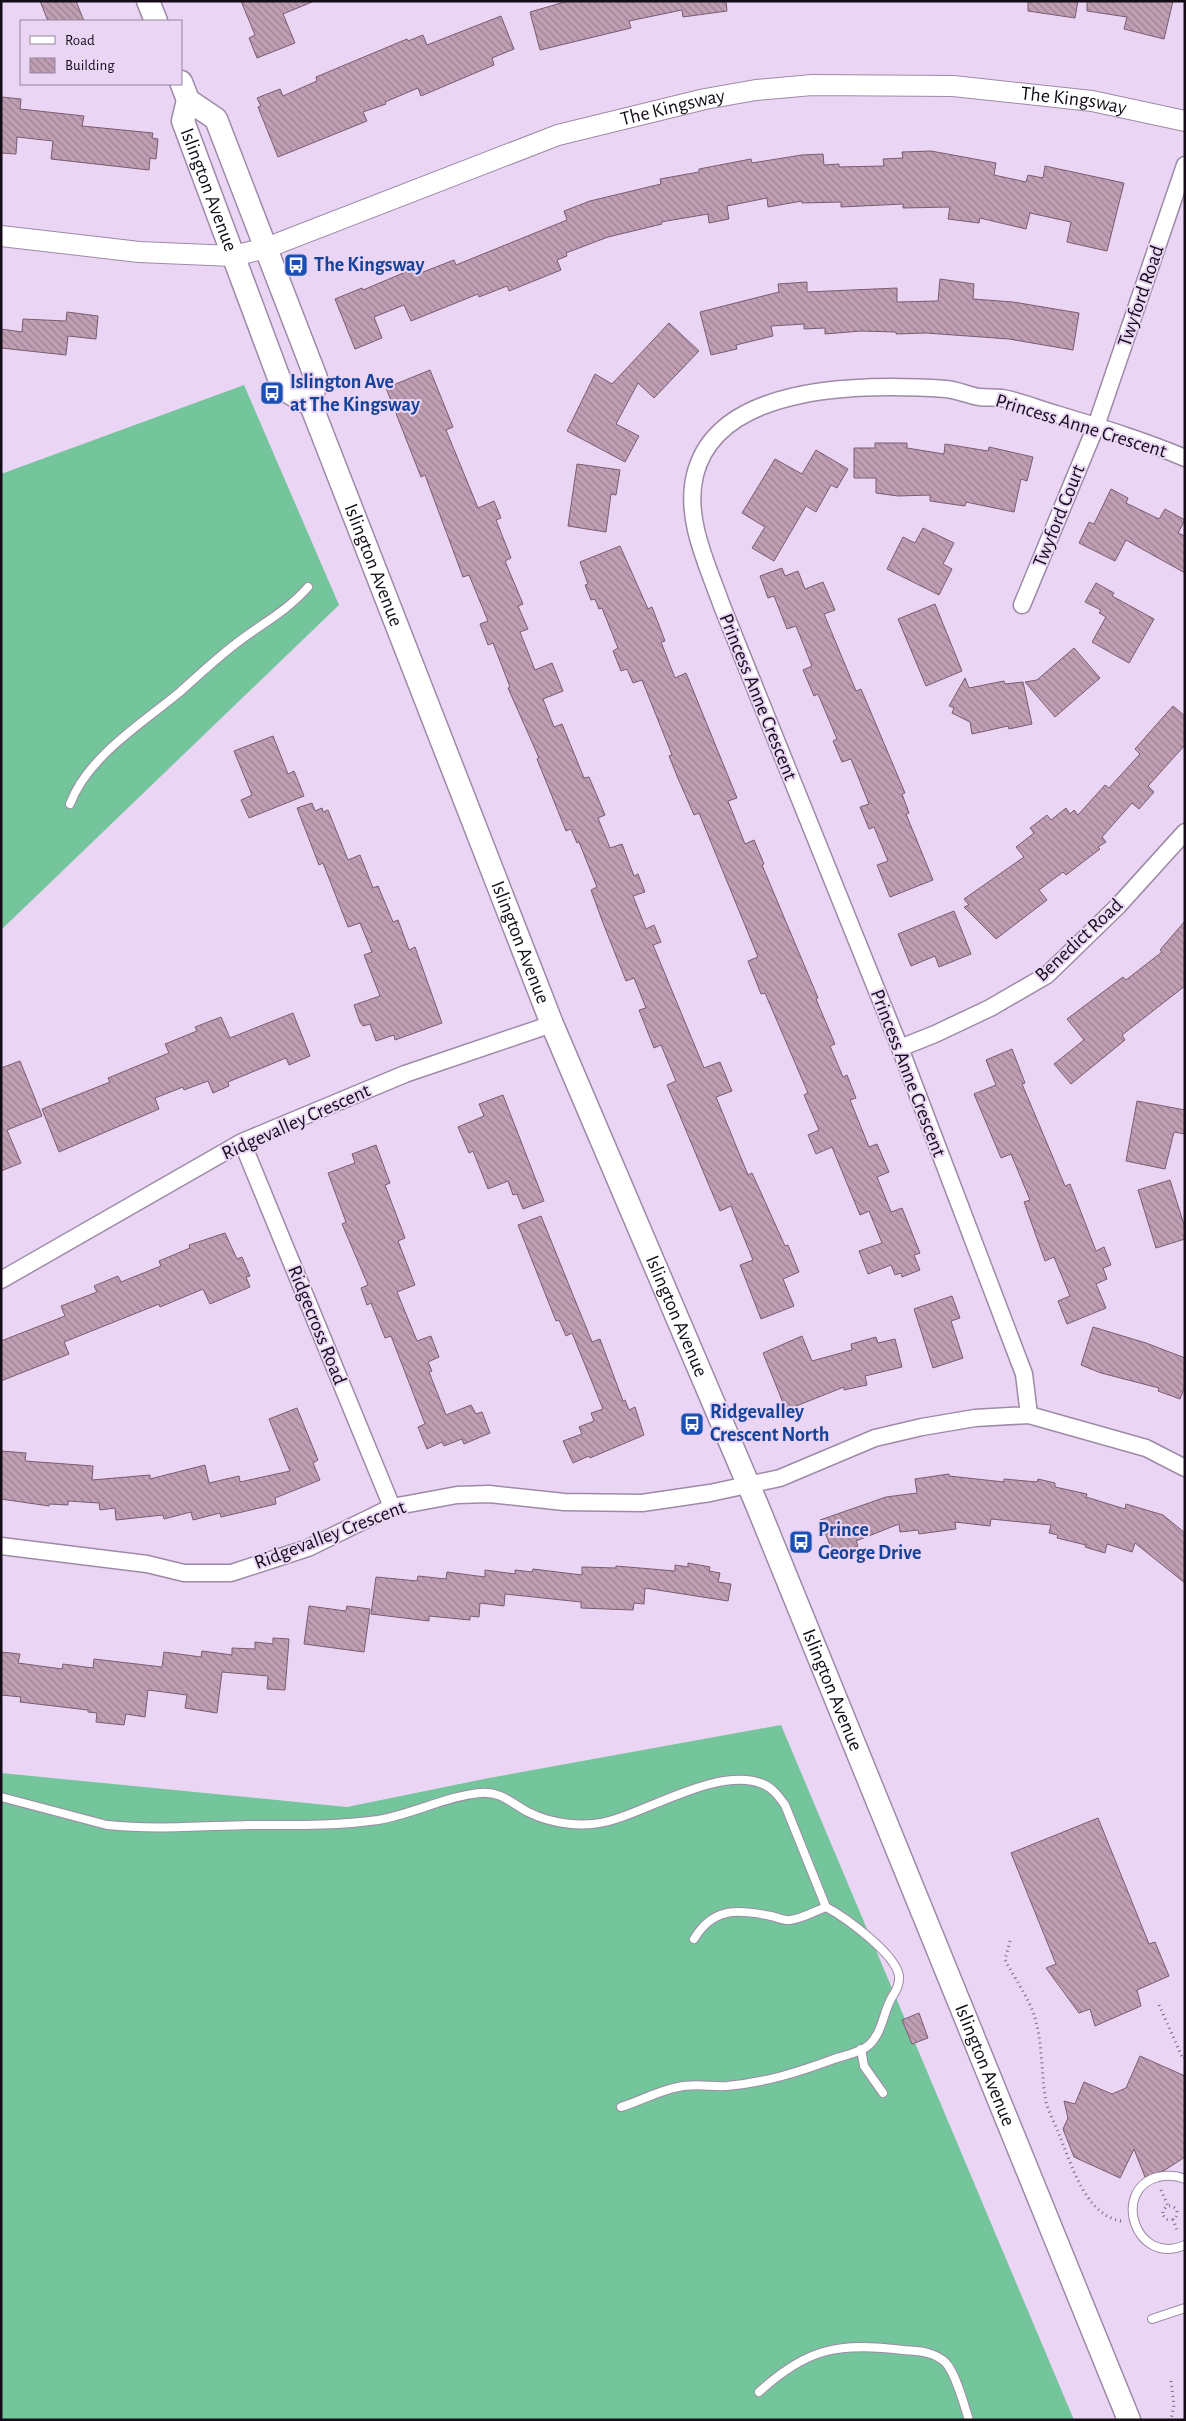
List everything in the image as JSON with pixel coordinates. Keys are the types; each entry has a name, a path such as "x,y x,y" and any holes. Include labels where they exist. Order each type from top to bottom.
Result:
{"main road":[{"path":"148,1 156,20"},
{"name":"Islington Avenue","path":"185,91 216,119 316,378 311,405 552,1024 748,1485 1129,2420"},
{"name":"Islington Avenue","path":"185,91 183,121 284,389 311,405"}],"street":[{"name":"The Kingsway","path":"1,236 139,252 233,256 266,248 558,135 696,101 756,90 812,85 953,86 1092,101 1185,121"},
{"name":"Twyford Road","path":"1096,426 1185,165"},
{"name":"Princess Anne Crescent","path":"1028,1415 1024,1374 900,1048 726,615 698,539 693,506 697,469 702,453 725,428 751,412 782,398 821,390 889,386 948,389 978,397 1002,398 1096,426 1185,458"},
{"name":"Twyford Court","path":"1022,605 1096,426"},
{"name":"Benedict Road","path":"900,1048 990,1008 1047,975 1118,906 1185,832"},
{"name":"Ridgevalley Crescent","path":"1,1280 242,1142 405,1074 552,1024"},
{"name":"Ridgecross Road","path":"242,1142 392,1507"},
{"path":"748,1485 785,1476 875,1438 922,1427 975,1418 1028,1415 1146,1448 1185,1468"},
{"name":"Ridgevalley Crescent","path":"1,1546 147,1564 184,1573 231,1573 308,1548 392,1507 457,1496 490,1494 564,1502 642,1503 748,1485"}],"lane":[{"path":"70,804 76,789 87,774 138,723 181,691 219,656 295,602 308,587"},
{"path":"1,1798 107,1825 124,1827 215,1827 280,1826 376,1820 405,1815 480,1793 496,1794 510,1799 517,1806 539,1817 556,1822 588,1824 608,1821 662,1800 726,1780 745,1779 764,1784 776,1793 785,1805 826,1907 854,1924 873,1943 881,1948 897,1970 898,1986 887,2006 884,2021 869,2045 770,2081 725,2086 694,2085 678,2087 620,2107"},
{"path":"694,1939 709,1919 724,1913 749,1912 788,1921 826,1907"},
{"path":"861,2049 867,2071 883,2093"},
{"path":"1184,2248 1160,2248 1150,2244 1141,2236 1134,2222 1133,2203 1138,2192 1145,2184 1156,2178 1167,2175 1185,2179"},
{"path":"1152,2319 1185,2308"},
{"path":"759,2392 787,2369 823,2351 863,2346 919,2351 934,2355 950,2368 969,2420"}],"path":[{"path":"1010,1941 1005,1960 1034,2015 1040,2036 1046,2103 1075,2174 1100,2211 1111,2219 1134,2222"},
{"path":"1159,2005 1183,2059 1185,2058"},
{"path":"1174,2206 1177,2210 1176,2217 1170,2220 1166,2218 1163,2214 1166,2207 1174,2206"},
{"path":"1171,2381 1174,2405 1171,2420"}],"green space":[{"path":"244,385 339,605 1,930 1,474"},
{"path":"781,1725 1074,2420 1,2420 1,1773 347,1807 489,1778"}],"building":[{"path":"40,1 76,1 84,20 48,20"},
{"path":"241,1 312,2 283,14 295,43 257,58 249,38 255,35"},
{"path":"568,1 726,1 727,11 683,17 682,10 629,21 631,28 540,50 530,12"},
{"path":"1028,1 1078,1 1075,18 1028,11"},
{"path":"1087,1 1173,1 1164,39 1124,29 1127,17 1087,11"},
{"path":"501,16 514,49 492,58 494,65 421,96 418,88 385,102 386,104 363,112 367,121 278,157 258,107 261,106 257,98 280,89 283,96 317,81 316,77 407,39 408,41 423,35 427,45"},
{"path":"1,97 21,99 20,109 84,116 82,126 153,133 152,138 158,139 156,159 150,158 149,170 51,159 53,141 17,137 16,154 1,153"},
{"path":"931,151 996,163 994,175 1026,182 1028,175 1043,178 1045,166 1124,183 1107,251 1067,242 1071,222 1030,213 1026,229 980,218 979,223 948,219 950,207 903,208 903,204 841,207 841,202 802,203 802,201 768,207 767,198 727,206 729,219 709,223 708,214 661,222 662,224 608,237 566,253 567,256 557,260 561,270 509,291 507,286 479,297 478,294 411,321 404,305 374,317 382,338 355,349 335,299 362,288 363,290 415,268 418,274 454,260 456,265 567,220 564,211 590,201 661,184 660,179 699,172 699,169 751,159 752,163 802,155 823,154 824,165 839,164 839,167 884,166 883,159 903,158 902,152"},
{"path":"940,279 974,284 973,299 1013,302 1079,313 1073,350 1009,339 926,333 896,334 896,332 861,331 825,334 825,328 804,329 804,324 771,326 773,336 736,345 737,349 711,355 700,312 779,292 778,284 807,282 807,292 897,288 897,302 938,301"},
{"path":"67,312 98,316 96,339 68,336 66,355 1,348 1,329 22,332 23,319 66,321"},
{"path":"669,323 699,351 654,398 638,383 616,424 639,436 625,462 567,431 595,374 612,384"},
{"path":"430,370 453,427 446,430 478,508 494,501 501,518 496,520 511,558 505,561 523,604 518,606 528,629 520,632 535,670 552,663 563,691 543,699 554,727 562,724 584,778 589,777 605,815 598,818 610,848 622,844 634,876 638,874 645,892 633,896 646,929 654,925 661,942 653,945 704,1068 720,1062 732,1091 716,1097 748,1175 752,1173 785,1246 788,1245 799,1272 783,1279 794,1306 761,1319 740,1265 753,1260 731,1206 720,1211 708,1183 667,1085 676,1081 661,1045 654,1048 639,1010 646,1008 634,978 626,981 591,890 597,887 579,842 577,843 571,829 566,831 537,759 539,758 508,688 510,687 493,643 488,645 480,624 488,621 469,575 463,577 425,475 421,477 386,388"},
{"path":"875,443 907,443 907,448 944,454 945,444 988,451 989,447 1033,457 1027,481 1021,479 1014,512 966,502 965,506 930,501 930,495 898,496 876,493 876,478 854,478 854,448 875,448"},
{"path":"816,450 848,469 837,488 831,485 816,512 806,506 774,561 752,548 765,527 742,513 775,459 802,474"},
{"path":"577,464 620,470 616,495 611,494 606,532 568,526"},
{"path":"1111,489 1128,498 1126,503 1159,519 1165,509 1185,520 1178,533 1185,536 1185,573 1126,540 1115,561 1079,543 1089,522 1094,524"},
{"path":"923,528 954,543 943,564 952,569 939,595 887,569 903,537 915,543"},
{"path":"620,546 648,609 652,607 665,641 661,642 675,678 686,673 737,798 728,801 745,844 754,840 764,864 762,865 818,998 816,999 835,1044 830,1046 843,1077 847,1075 856,1098 850,1100 869,1147 877,1144 889,1172 877,1177 891,1212 902,1208 920,1253 914,1255 920,1270 902,1277 901,1273 895,1275 891,1265 868,1274 859,1251 882,1243 869,1211 860,1215 832,1147 816,1154 808,1135 819,1130 804,1095 808,1093 765,993 761,994 748,961 758,957 699,813 694,815 677,776 669,756 672,755 642,680 633,683 627,669 621,671 613,651 618,648 602,608 599,609 595,599 591,600 585,585 588,584 580,562"},
{"path":"782,568 785,576 798,571 805,589 823,582 835,610 824,614 856,691 861,689 905,793 902,794 909,813 906,814 933,880 890,897 877,865 888,861 874,827 869,829 860,807 869,804 851,759 842,762 833,741 837,739 818,694 814,696 803,670 812,666 796,626 787,629 774,596 768,598 760,576"},
{"path":"1096,583 1114,593 1112,596 1154,619 1129,663 1092,642 1106,617 1099,613 1101,610 1085,602"},
{"path":"935,604 962,671 926,686 898,619"},
{"path":"1074,648 1100,678 1055,717 1025,682 1037,680"},
{"path":"965,678 969,688 1004,681 1005,684 1023,682 1032,724 1009,729 1008,726 972,734 970,722 952,713 954,708 949,706"},
{"path":"1173,706 1185,716 1185,745 1148,786 1154,792 1139,809 1132,803 1102,837 1106,842 1098,847 1100,849 1066,875 1063,872 1039,890 1047,900 996,939 964,907 969,905 964,899 1024,857 1016,847 1034,833 1030,828 1047,815 1051,820 1066,808 1070,814 1074,810 1078,815 1105,785 1109,788 1140,754 1135,749"},
{"path":"273,736 288,774 294,771 304,796 249,818 241,800 252,795 234,751"},
{"path":"312,803 315,811 322,808 323,812 328,810 348,860 360,855 373,888 378,886 393,922 398,920 409,950 415,947 442,1023 395,1040 394,1035 376,1041 370,1024 363,1026 360,1022 354,1005 380,996 364,955 372,952 360,923 348,927 323,863 319,865 297,808"},
{"path":"954,911 971,954 939,967 935,956 911,966 898,934"},
{"path":"1185,921 1185,986 1122,1035 1125,1040 1071,1084 1054,1064 1084,1040 1067,1019 1123,977 1126,980 1162,952 1160,950"},
{"path":"293,1013 310,1056 289,1065 286,1058 228,1082 229,1086 213,1093 208,1081 184,1090 183,1087 155,1098 159,1109 59,1152 42,1109 110,1082 108,1078 169,1053 165,1044 197,1031 195,1027 221,1017 230,1038"},
{"path":"1012,1049 1025,1083 1022,1084 1065,1186 1070,1184 1096,1251 1104,1247 1111,1265 1103,1268 1107,1279 1096,1284 1106,1308 1067,1324 1058,1301 1070,1296 1054,1257 1045,1261 1024,1202 1030,1200 1011,1154 1001,1158 974,1094 996,1085 986,1060"},
{"path":"20,1061 42,1116 7,1130 21,1163 1,1171 1,1068"},
{"path":"503,1095 544,1201 523,1209 517,1194 513,1195 508,1181 488,1189 473,1151 469,1153 458,1127 484,1116 479,1104"},
{"path":"1137,1101 1185,1110 1185,1134 1174,1132 1165,1169 1126,1161"},
{"path":"376,1145 390,1183 385,1185 405,1238 398,1241 415,1285 397,1292 417,1341 431,1336 439,1357 428,1362 432,1371 429,1372 446,1415 471,1405 476,1414 482,1412 490,1433 464,1444 462,1439 444,1446 442,1442 427,1449 418,1427 425,1424 391,1336 385,1338 371,1303 367,1305 361,1288 368,1285 342,1224 346,1222 328,1173 355,1163 352,1154"},
{"path":"1170,1180 1185,1228 1185,1239 1156,1248 1138,1190"},
{"path":"541,1216 592,1342 600,1339 623,1401 625,1400 629,1410 635,1407 644,1435 590,1458 589,1456 573,1463 563,1441 582,1434 579,1427 594,1421 591,1413 603,1409 572,1333 566,1336 559,1320 556,1321 518,1225"},
{"path":"225,1233 237,1259 242,1257 250,1276 246,1277 250,1287 210,1304 203,1289 160,1307 159,1304 64,1342 69,1354 1,1381 1,1341 65,1316 61,1306 97,1292 94,1286 118,1276 121,1282 161,1266 159,1261 190,1248 189,1245"},
{"path":"952,1296 960,1318 951,1321 963,1358 933,1368 914,1309"},
{"path":"1093,1327 1146,1343 1185,1358 1185,1386 1180,1399 1158,1391 1159,1388 1101,1373 1081,1365"},
{"path":"802,1336 812,1361 852,1350 851,1344 876,1337 878,1343 895,1339 902,1367 865,1376 867,1385 844,1390 844,1387 786,1410 763,1353"},
{"path":"297,1408 318,1460 313,1463 320,1480 275,1498 276,1504 221,1517 220,1513 193,1520 191,1512 164,1519 163,1515 116,1520 115,1508 100,1510 99,1503 68,1501 68,1505 50,1504 49,1506 1,1499 1,1451 26,1453 25,1461 93,1466 92,1480 150,1475 150,1479 205,1465 209,1483 239,1476 240,1482 290,1471 269,1419"},
{"path":"949,1474 949,1476 1004,1482 1004,1479 1037,1482 1038,1479 1055,1483 1055,1487 1087,1494 1086,1497 1125,1509 1126,1504 1163,1515 1185,1533 1185,1583 1135,1543 1132,1552 1107,1544 1105,1553 1085,1547 1086,1545 1057,1538 1058,1535 1049,1533 1051,1525 991,1519 990,1526 955,1522 956,1529 919,1534 918,1530 900,1532 899,1524 856,1541 858,1546 834,1555 820,1520 886,1497 917,1493 915,1479"},
{"path":"688,1563 710,1567 709,1571 720,1573 718,1582 731,1584 728,1601 645,1588 644,1604 634,1603 633,1610 581,1608 581,1602 505,1594 504,1606 480,1603 479,1617 470,1616 470,1620 429,1616 429,1621 371,1614 376,1577 417,1581 418,1576 446,1579 447,1572 485,1577 485,1570 515,1574 515,1570 532,1572 533,1569 582,1575 582,1567 616,1568 616,1566 675,1571 675,1565 688,1567"},
{"path":"309,1606 346,1611 347,1606 370,1609 364,1652 304,1644"},
{"path":"273,1638 289,1639 285,1690 267,1689 268,1676 222,1672 217,1713 185,1708 187,1695 148,1690 145,1717 126,1714 124,1725 96,1722 97,1713 88,1712 88,1710 20,1702 21,1697 1,1695 1,1652 20,1654 18,1663 62,1669 63,1664 93,1668 94,1659 162,1667 164,1652 201,1657 202,1651 232,1655 232,1648 255,1649 255,1642 273,1644"},
{"path":"1098,1818 1149,1944 1155,1942 1169,1976 1137,1990 1141,2006 1095,2026 1090,2009 1079,2013 1046,1968 1056,1964 1011,1853"},
{"path":"919,2013 928,2038 912,2044 902,2020"},
{"path":"1140,2056 1185,2076 1185,2157 1165,2170 1145,2177 1134,2149 1120,2178 1074,2157 1063,2129 1068,2118 1064,2101 1075,2104 1084,2082 1112,2094 1126,2088"}],"place":[{"name":"The Kingsway","path":"296,265"},
{"name":"Islington Ave at The Kingsway","path":"272,393"},
{"name":"Ridgevalley Crescent North","path":"692,1424"},
{"name":"Prince George Drive","path":"801,1542"}]}
